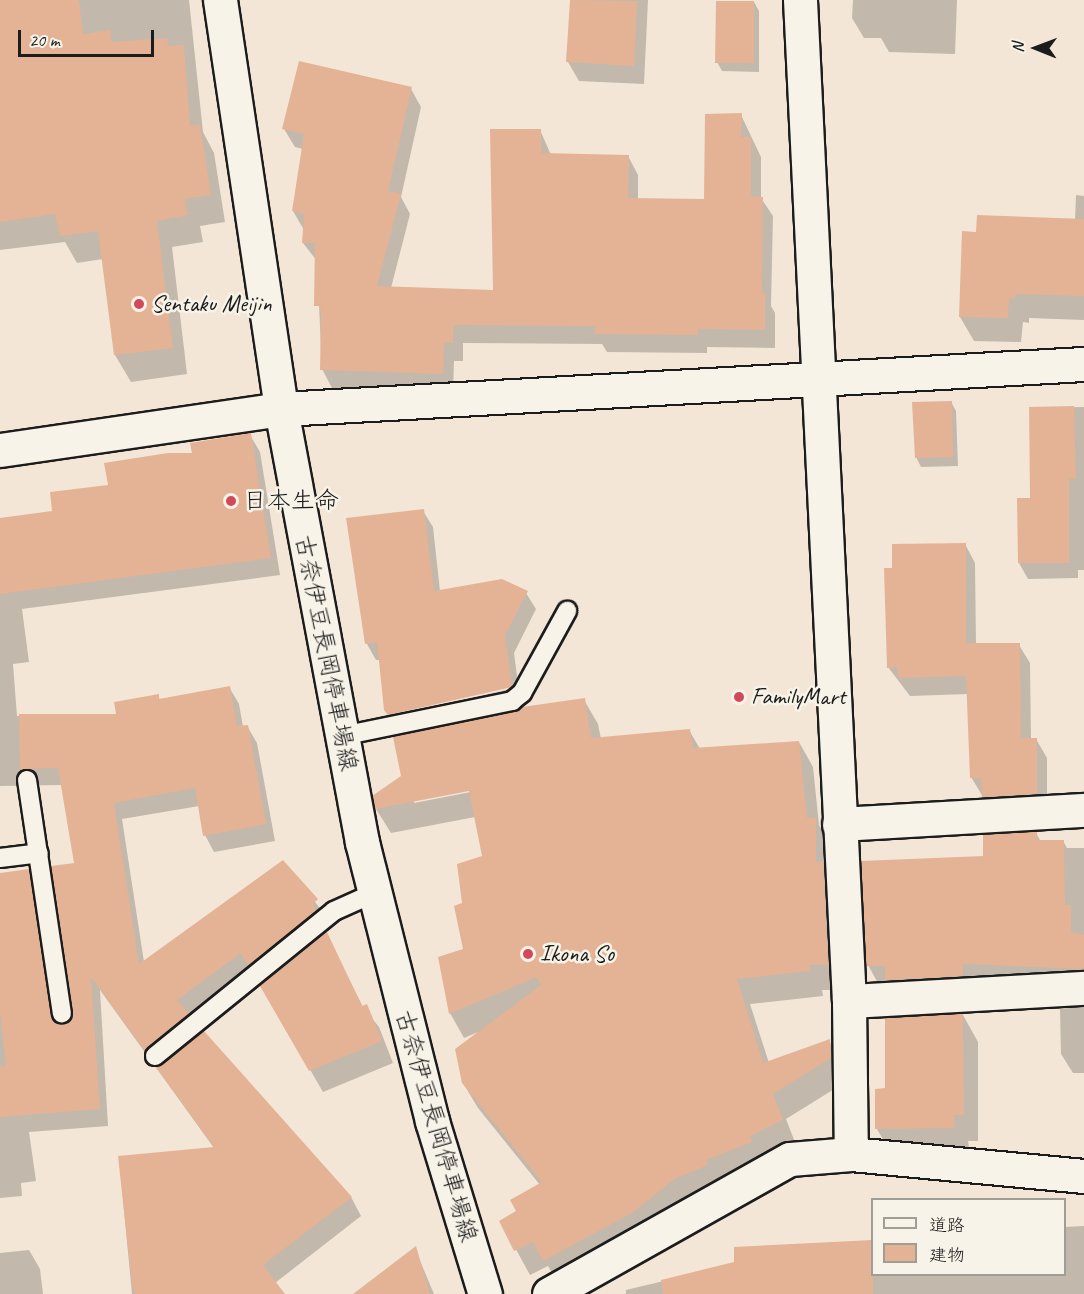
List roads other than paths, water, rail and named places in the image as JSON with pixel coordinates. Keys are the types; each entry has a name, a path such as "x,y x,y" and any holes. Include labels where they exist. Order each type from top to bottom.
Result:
{"street":[{"name":"古奈伊豆長岡停車場線","path":"220,0 281,409 374,893 432,1121 485,1294"},
{"path":"800,0 849,1001 851,1154"},
{"path":"0,450 281,409 1084,364"},
{"path":"839,824 1084,810"},
{"path":"849,1001 1084,988"},
{"path":"549,1294 790,1159 851,1154 1084,1176"}],"lane":[{"path":"342,736 512,701 522,693 567,611"},
{"path":"27,780 63,1013"},
{"path":"0,858 39,853"},
{"path":"155,1056 334,911 374,893"}],"place":[{"name":"Sentaku Meijin","path":"139,304"},
{"name":"日本生命","path":"231,501"},
{"name":"FamilyMart","path":"739,697"},
{"name":"Ikona So","path":"528,954"}]}
